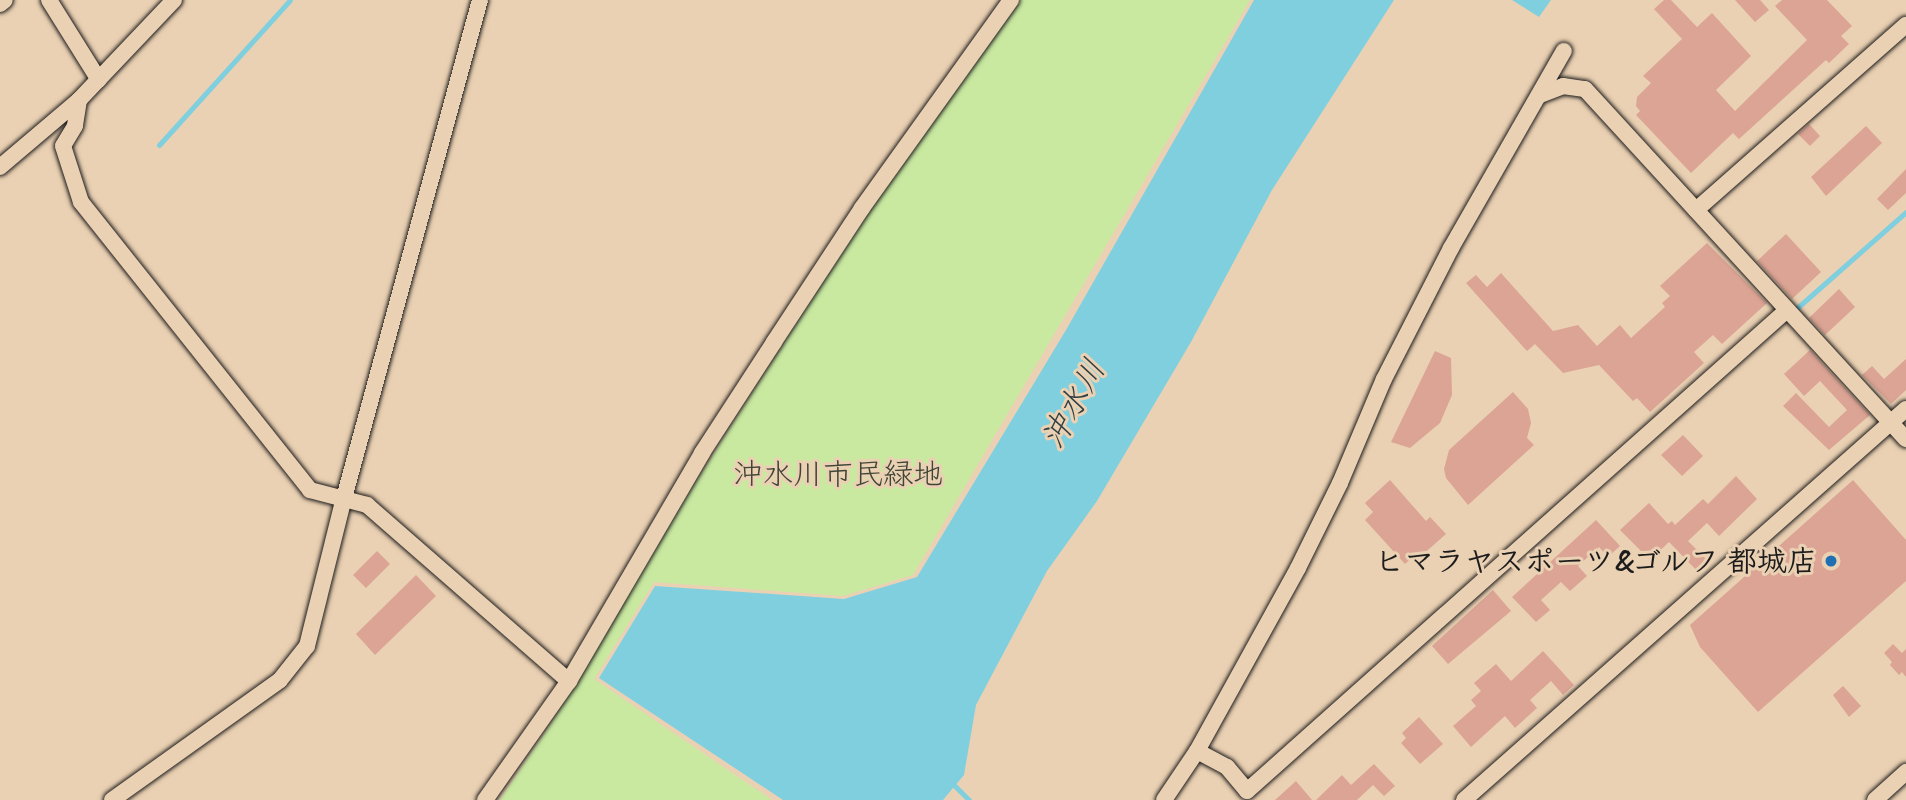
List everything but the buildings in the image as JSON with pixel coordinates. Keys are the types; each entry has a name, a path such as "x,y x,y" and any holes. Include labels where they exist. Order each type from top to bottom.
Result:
{"street":[{"path":"0,4 5,0"},
{"path":"49,0 99,80"},
{"path":"0,167 79,100 174,0"},
{"path":"113,800 280,680 307,646 344,498 480,0"},
{"path":"485,800 569,681 702,453 766,353 862,208 1011,0"},
{"path":"1696,210 1906,25"},
{"path":"1164,800 1196,751 1298,568 1340,483 1384,379 1451,248 1564,51"},
{"path":"1540,95 1563,86 1585,89 1906,439"},
{"path":"79,100 75,126 63,146 81,202 310,490 367,505 569,681"},
{"path":"1196,751 1227,767 1251,796 1787,310"},
{"path":"1465,800 1906,410"},
{"path":"1875,800 1906,772"}],"green space":[{"name":"沖水川市民緑地","path":"1019,0 1250,0 913,575 843,596 654,582 594,679 772,800 500,800 554,719 640,570 852,235"}],"water":[{"name":"沖水川","path":"1254,0 1394,0 1272,190 1191,342 1097,501 1047,571 976,705 964,775 943,800 783,800 599,678 655,586 844,599 917,577 1066,330"},
{"path":"1512,0 1551,0 1539,17"}],"waterway":[{"path":"159,145 290,0"},
{"path":"1797,308 1906,212"},
{"path":"952,783 969,800"}],"place":[{"name":"ヒマラヤスポーツ&ゴルフ 都城店","path":"1831,561"}]}
